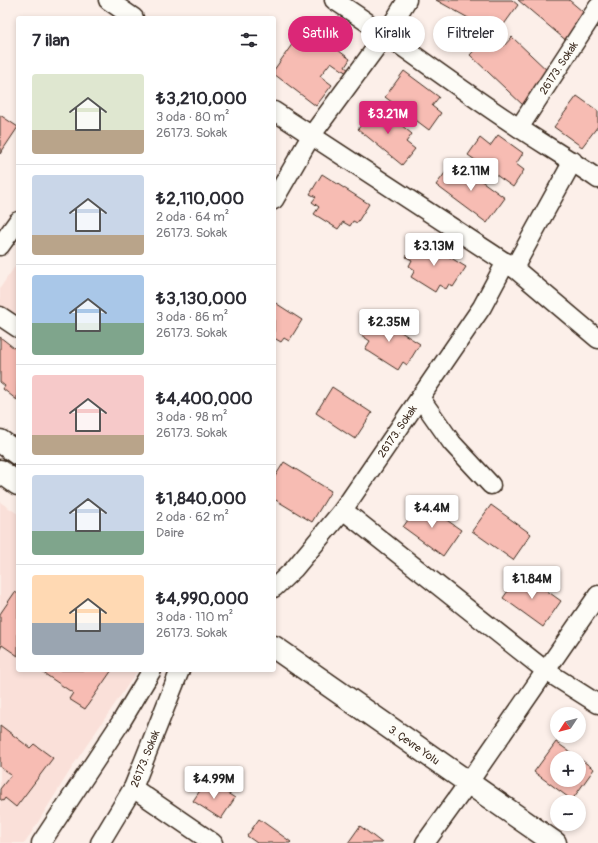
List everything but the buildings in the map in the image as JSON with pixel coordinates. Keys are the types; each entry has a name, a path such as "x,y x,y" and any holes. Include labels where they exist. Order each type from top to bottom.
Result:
{"main road":[{"path":"0,441 16,453"},
{"path":"0,471 16,483"},
{"name":"3. Çevre Yolu","path":"276,648 555,843"}],"street":[{"path":"108,0 131,16"},
{"path":"334,0 361,18"},
{"path":"397,16 407,0"},
{"name":"26173. Sokak","path":"519,128 598,7"},
{"path":"276,197 311,136 373,52"},
{"path":"411,52 519,128 573,161 598,179"},
{"path":"276,112 510,265 598,339"},
{"name":"26173. Sokak","path":"276,586 294,569 343,510 420,400 510,265 573,161"},
{"path":"0,246 16,224"},
{"path":"0,316 16,327"},
{"path":"420,400 452,443 491,485"},
{"path":"343,510 546,670 598,704"},
{"path":"425,843 598,595"},
{"path":"41,843 121,722 151,672"},
{"name":"26173. Sokak","path":"100,843 133,788 179,672"},
{"path":"133,788 213,843"}],"shaded area":[{"path":"16,265 16,321 0,309 0,288"},
{"path":"0,502 16,513 16,672 137,672 76,761 25,843 0,843"}]}
